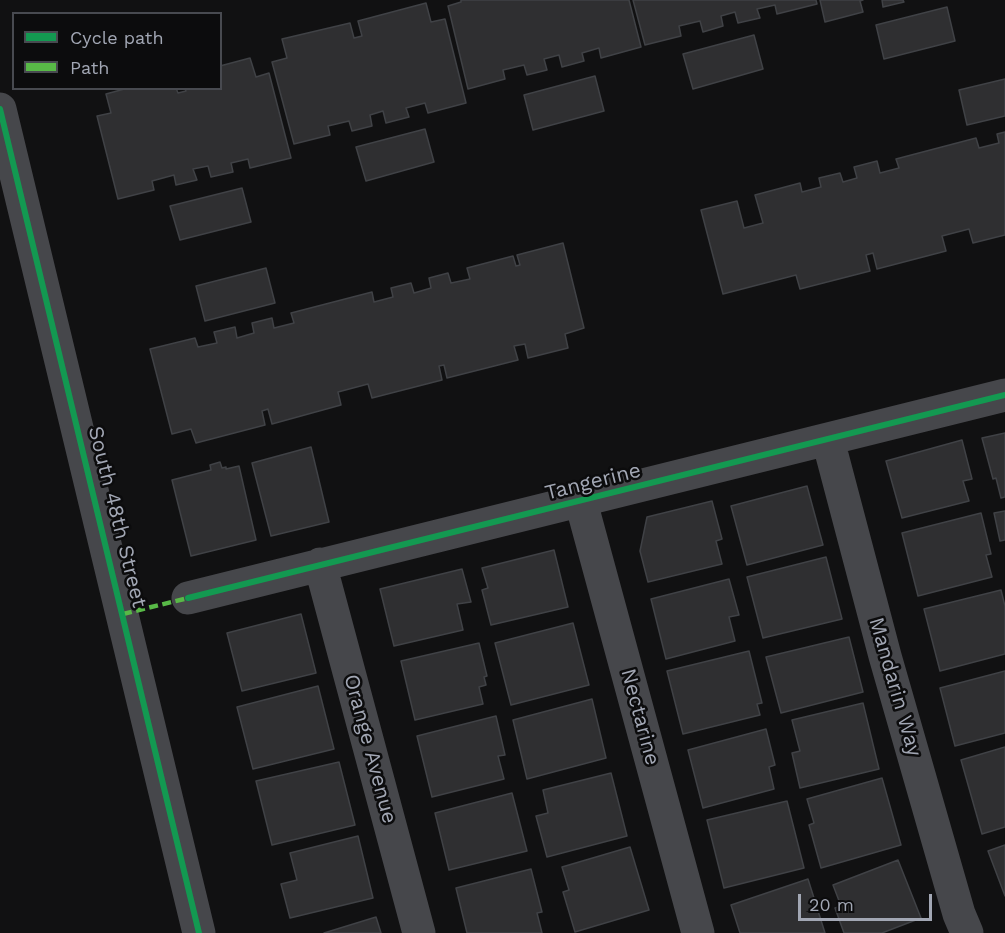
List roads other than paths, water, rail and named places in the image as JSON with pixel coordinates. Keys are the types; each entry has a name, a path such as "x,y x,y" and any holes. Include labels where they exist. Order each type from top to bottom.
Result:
{"street":[{"name":"South 48th Street","path":"0,109 199,933"},
{"name":"Tangerine","path":"188,598 1005,395"},
{"name":"Mandarin Way","path":"828,440 888,667 959,914 967,933"},
{"name":"Nectarine","path":"581,502 698,933"},
{"name":"Orange Avenue","path":"320,564 419,933"}]}
